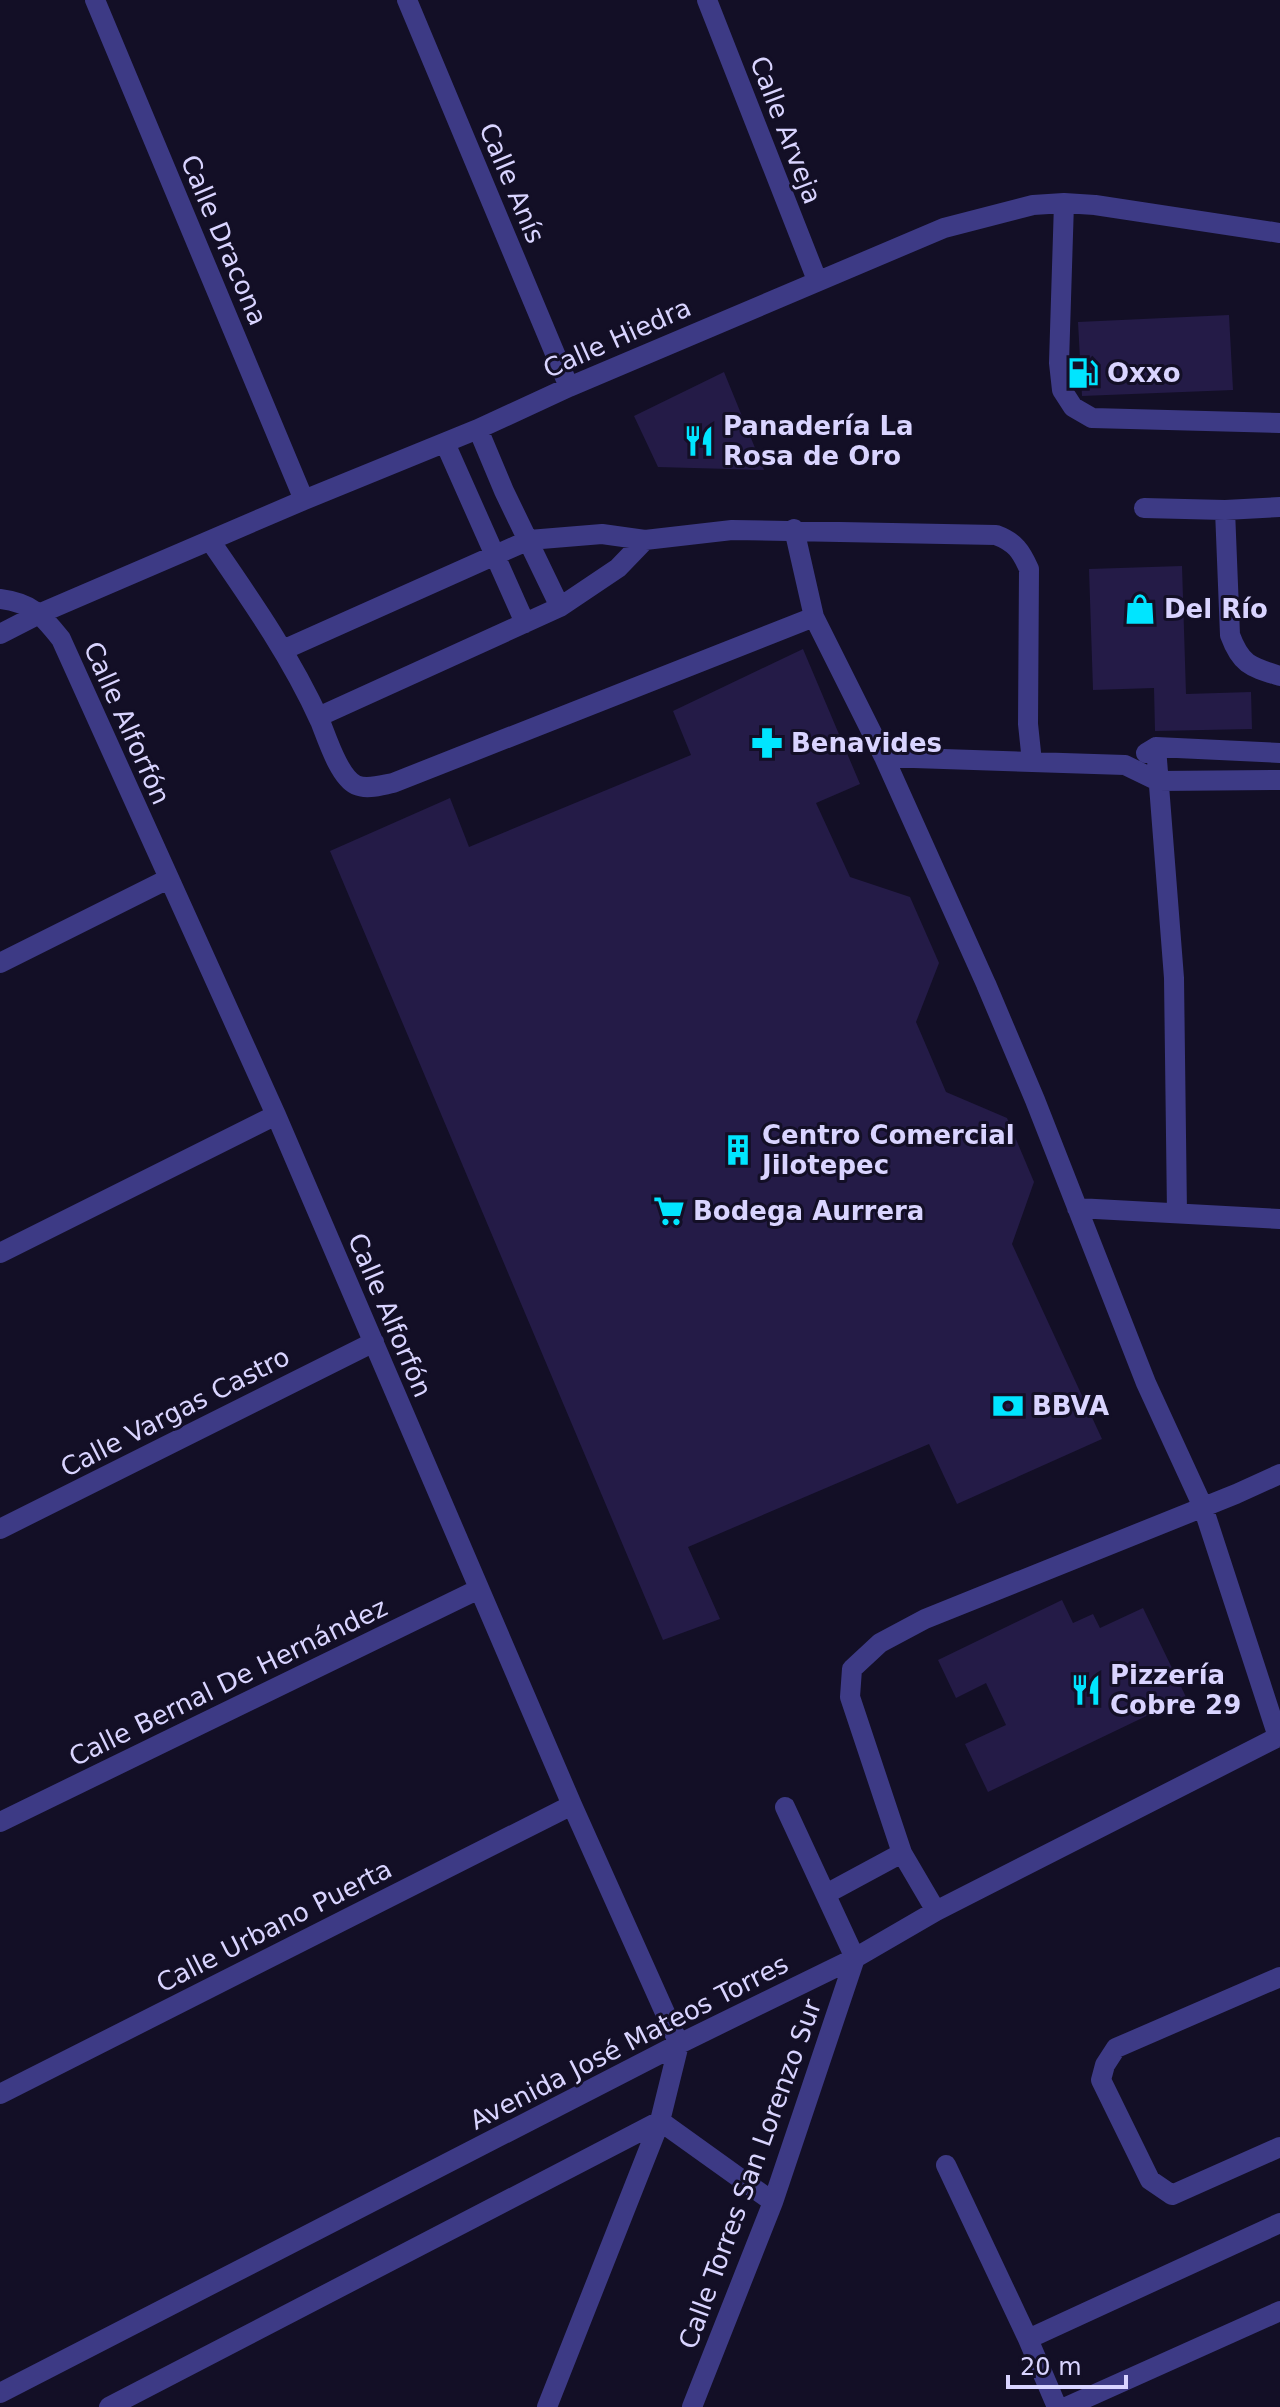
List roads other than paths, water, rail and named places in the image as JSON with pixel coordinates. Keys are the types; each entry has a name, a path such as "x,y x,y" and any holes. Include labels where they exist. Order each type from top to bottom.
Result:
{"street":[{"name":"Calle Dracona","path":"95,0 304,500"},
{"name":"Calle Anís","path":"407,0 569,387"},
{"name":"Calle Arveja","path":"707,0 817,280"},
{"name":"Calle Hiedra","path":"0,634 41,613 944,228 1018,208 1064,203 1280,233"},
{"path":"1064,203 1059,363 1062,390 1073,407 1092,418 1280,423"},
{"path":"478,429 560,607"},
{"path":"445,443 525,623"},
{"path":"1144,508 1225,510 1280,507"},
{"path":"1225,510 1230,635 1237,653 1250,667 1280,676"},
{"path":"283,650 529,540 602,534 645,540 732,530 794,529 996,535 1011,541 1021,551 1029,569 1028,724 1032,762"},
{"path":"794,529 814,617 884,757 986,984 1146,1383 1203,1507 1279,1736"},
{"path":"318,717 560,607 618,568 645,540"},
{"path":"211,542 283,650 341,770 355,785 369,787 393,783 814,617"},
{"path":"0,599 41,613"},
{"name":"Calle Alforfón","path":"41,613 61,639 276,1115 572,1805 679,2044"},
{"path":"1125,765 1156,747 1280,753"},
{"path":"1156,747 1174,978 1177,1213"},
{"path":"884,757 1125,765 1158,781 1280,780"},
{"path":"0,963 168,879"},
{"path":"0,1253 276,1115"},
{"path":"1077,1208 1280,1219"},
{"name":"Calle Vargas Castro","path":"0,1529 374,1342"},
{"path":"936,1911 902,1853 850,1697 852,1669 880,1643 925,1619 1280,1474"},
{"name":"Calle Bernal De Hernández","path":"0,1822 479,1589"},
{"name":"Avenida José Mateos Torres","path":"0,2393 679,2044 855,1958 936,1911 1279,1736"},
{"name":"Calle Urbano Puerta","path":"0,2094 572,1805"},
{"path":"785,1807 855,1958"},
{"path":"826,1894 902,1853"},
{"name":"Calle Torres San Lorenzo Sur","path":"692,2407 773,2202 855,1958"},
{"path":"1280,1977 1116,2048 1105,2065 1101,2080 1150,2180 1172,2195 1280,2147"},
{"path":"547,2407 660,2121 679,2044"},
{"path":"660,2121 773,2202"},
{"path":"109,2407 660,2121"},
{"path":"946,2165 1057,2407"},
{"path":"1028,2339 1280,2223"},
{"path":"1066,2407 1280,2311"}],"place":[{"name":"Oxxo","path":"1083,373"},
{"name":"Panadería La Rosa de Oro","path":"699,441"},
{"name":"Del Río","path":"1140,609"},
{"name":"Benavides","path":"767,743"},
{"name":"Centro Comercial Jilotepec","path":"738,1150"},
{"name":"Bodega Aurrera","path":"669,1211"},
{"name":"BBVA","path":"1008,1406"},
{"name":"Pizzería Cobre 29","path":"1086,1690"}]}
